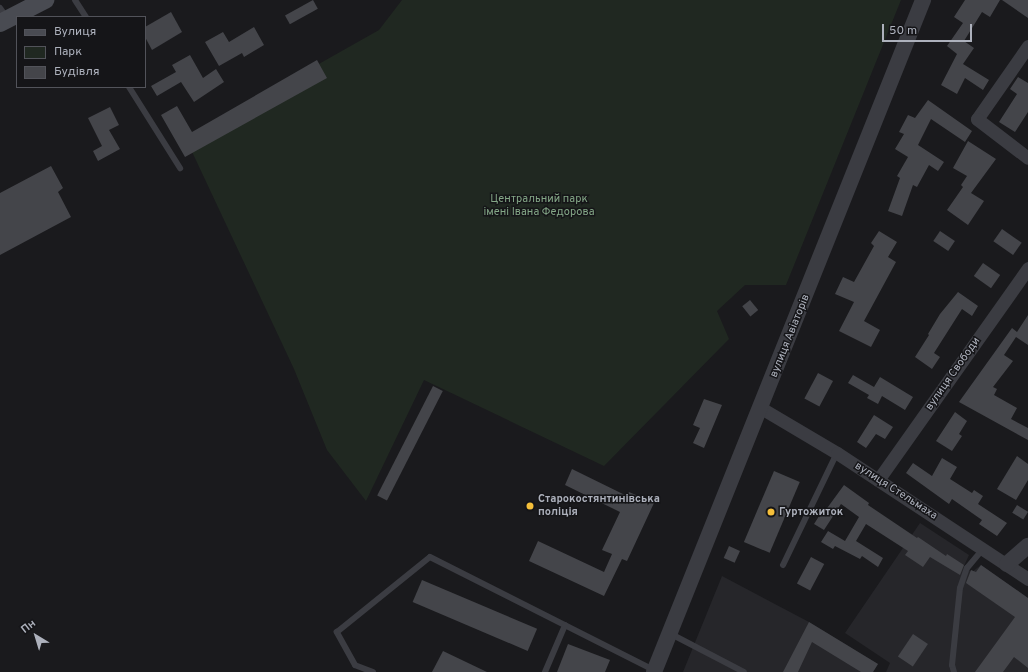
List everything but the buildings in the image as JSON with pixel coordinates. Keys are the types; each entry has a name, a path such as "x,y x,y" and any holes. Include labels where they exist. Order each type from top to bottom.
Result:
{"main road":[{"path":"2,17 46,0"}],"street":[{"name":"вулиця Авіаторів","path":"655,671 923,0"},
{"path":"1028,46 977,119 1028,158"},
{"name":"вулиця Свободи","path":"878,480 1028,268"},
{"name":"вулиця Стельмаха","path":"761,408 837,453 1028,578"},
{"path":"1007,564 1028,546"}],"lane":[{"path":"75,0 85,16"},
{"path":"130,88 180,168"},
{"path":"783,565 837,453"},
{"path":"954,672 952,665 960,588 967,568 983,549"},
{"path":"373,672 355,665 337,632 430,557 655,671"},
{"path":"545,672 565,625"},
{"path":"671,634 744,672"}],"shaded area":[{"path":"920,523 969,555 964,566 972,572 981,565 1028,598 1028,672 886,672 890,663 845,633"},
{"path":"722,576 809,622 878,664 873,672 683,672"}],"green space":[{"name":"Центральний парк імені Івана Федорова","path":"402,0 901,0 786,285 745,285 717,311 729,339 604,466 424,380 366,501 327,450 294,369 186,139 379,30"}],"place":[{"name":"Старокостянтинівська поліція","path":"530,506"},
{"name":"Гуртожиток","path":"771,512"}]}
